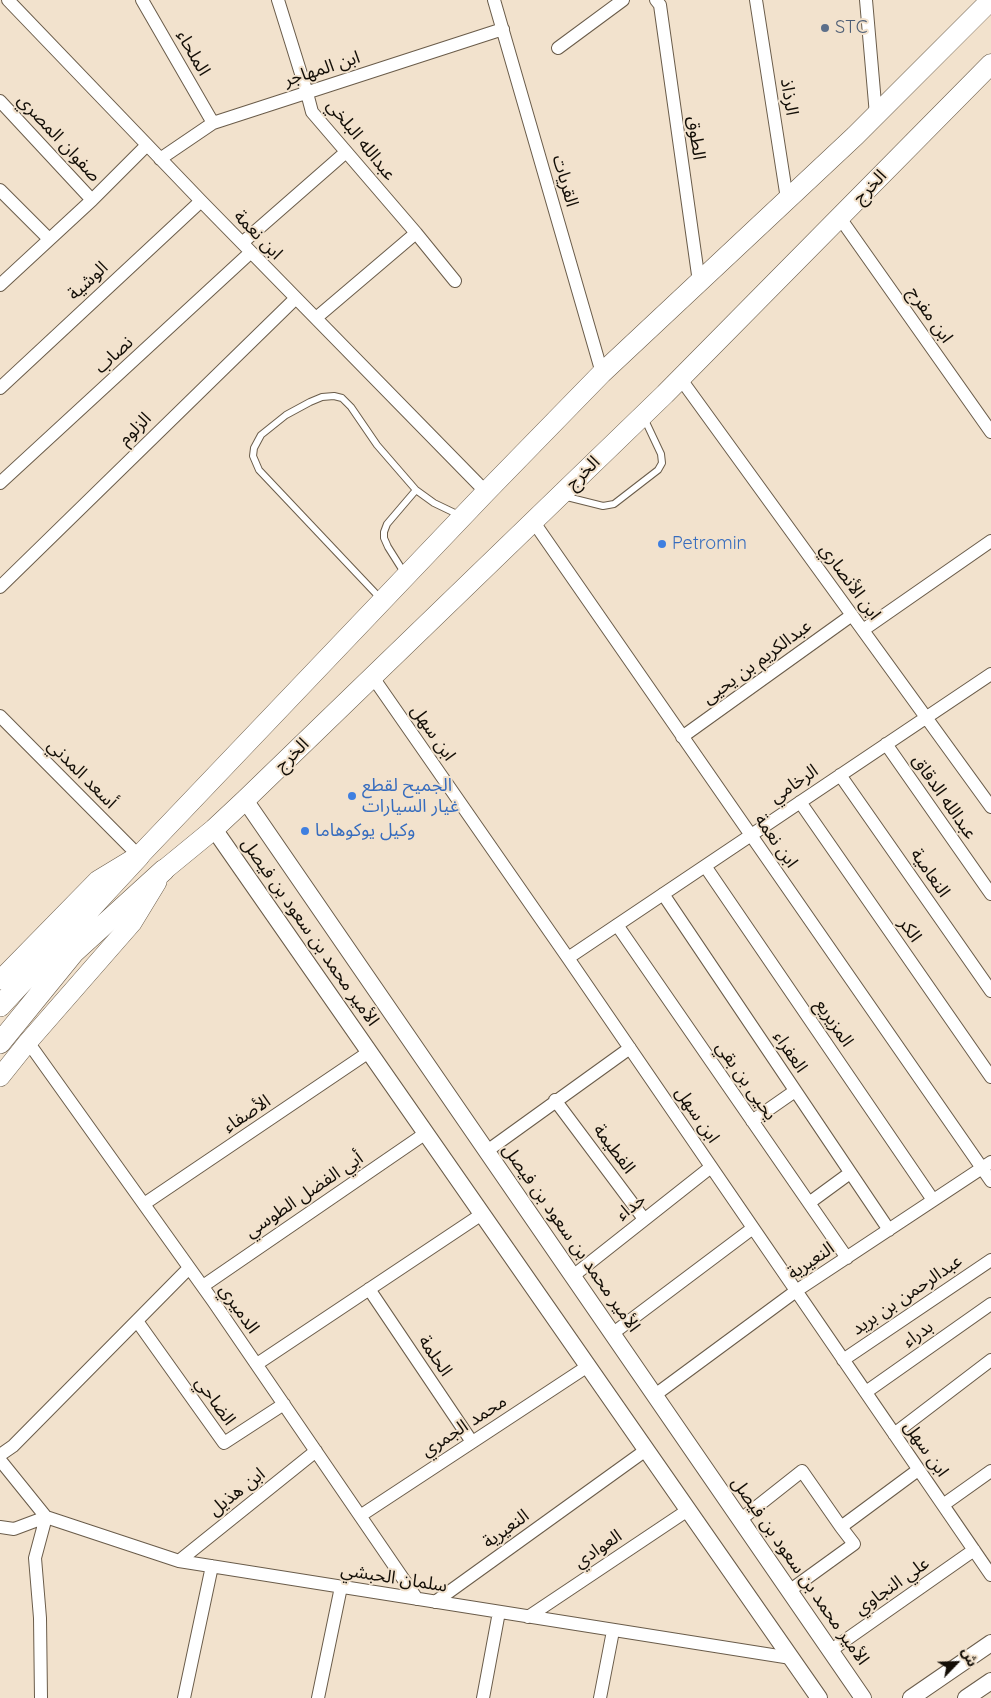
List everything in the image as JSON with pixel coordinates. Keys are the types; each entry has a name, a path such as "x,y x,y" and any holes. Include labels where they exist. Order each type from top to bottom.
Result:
{"highway":[{"path":"0,1043 68,946 139,856"},
{"path":"0,1006 68,946 164,870"}],"main road":[{"path":"0,980 98,880 139,856 462,516 602,373 876,115 990,1"},
{"name":"الخرج","path":"164,870 214,829 245,800 643,415 991,64"},
{"path":"0,1077 28,1042 132,923 164,870"}],"street":[{"name":"ابن نعمة","path":"8,0 200,201 486,492"},
{"name":"الملحاء","path":"142,0 213,123"},
{"name":"عبدالله البلخي","path":"278,0 308,92 312,112 455,281"},
{"name":"القريات","path":"494,0 602,373"},
{"path":"558,48 623,0"},
{"name":"الطوق","path":"656,0 660,5 699,282"},
{"name":"الرذاذ","path":"756,0 787,200"},
{"path":"866,0 876,115"},
{"name":"ابن المهاجر","path":"160,159 213,123 503,29"},
{"name":"صفوان المصري","path":"0,101 92,200"},
{"path":"0,285 92,200 147,145"},
{"path":"242,243 346,152"},
{"path":"0,190 49,240"},
{"name":"الوشية","path":"0,388 200,201"},
{"name":"ابن مفرج","path":"840,218 991,432"},
{"path":"316,318 416,233"},
{"name":"نصاب","path":"0,483 251,252"},
{"name":"الزلوم","path":"0,587 296,298"},
{"name":"ابن الأنصاري","path":"680,378 991,807"},
{"name":"ابن نعمة","path":"533,521 750,835 987,1165 991,1181"},
{"path":"863,630 991,541"},
{"name":"عبدالكريم بن يحيى","path":"682,737 852,614"},
{"name":"الرخامي","path":"568,958 991,674"},
{"name":"ابن سهل","path":"372,676 630,1048 991,1575"},
{"name":"أسعد المدني","path":"0,716 139,856"},
{"name":"عبدالله الدقاق","path":"886,744 991,894"},
{"name":"النعامية","path":"840,775 991,990"},
{"name":"الأمير محمد بن سعود بن فيصل","path":"245,800 863,1698"},
{"name":"الكر","path":"800,802 991,1077"},
{"name":"الأمير محمد بن سعود بن فيصل","path":"214,829 819,1698"},
{"name":"المزيريع","path":"705,866 934,1200"},
{"name":"العفراء","path":"663,894 889,1230"},
{"name":"يحيى بن بقي","path":"617,925 847,1258"},
{"name":"الدميري","path":"28,1042 203,1286 417,1599"},
{"path":"486,1151 630,1048"},
{"name":"الأصفاء","path":"144,1204 369,1052"},
{"path":"752,1121 795,1091"},
{"name":"الفطيمة","path":"555,1100 644,1219"},
{"name":"أبي الفضل الطوسي","path":"203,1286 426,1133"},
{"name":"النعيرية","path":"654,1395 796,1291 987,1165"},
{"name":"حداء","path":"573,1276 711,1167"},
{"path":"809,1203 850,1173"},
{"path":"257,1364 482,1214"},
{"path":"612,1334 753,1228"},
{"name":"عبدالرحمن بن بريد","path":"843,1360 991,1260"},
{"path":"0,1455 13,1446 190,1268"},
{"name":"الحلمة","path":"369,1289 472,1442"},
{"name":"بدراء","path":"866,1392 991,1304"},
{"name":"الضاحي","path":"137,1321 224,1443 284,1404"},
{"path":"894,1434 991,1360"},
{"name":"محمد الجمري","path":"360,1516 588,1366"},
{"name":"النعيرية","path":"435,1602 646,1450"},
{"name":"ابن هذيل","path":"179,1561 316,1452"},
{"path":"0,1460 46,1517"},
{"path":"842,1527 918,1470"},
{"path":"740,1520 802,1471 854,1544 789,1591"},
{"path":"944,1505 991,1471"},
{"name":"العوادي","path":"528,1617 688,1510"},
{"path":"0,1527 14,1530 46,1517"},
{"path":"41,1698 40,1618 35,1558 46,1517"},
{"name":"سلمان الحبشي","path":"46,1517 179,1561 791,1658"},
{"name":"علي النجاوي","path":"830,1651 974,1550"},
{"path":"184,1698 212,1566"},
{"path":"318,1698 341,1587"},
{"path":"483,1698 498,1612"},
{"path":"600,1698 613,1630"},
{"path":"911,1698 991,1643"},
{"path":"966,1698 991,1681"}],"lane":[{"path":"382,600 266,478 256,465 253,456 254,448 261,435 286,415 322,397 334,396 342,398 351,407 377,446 416,490 434,503 462,516"},
{"path":"560,495 603,506 614,504 658,470 662,463 661,454 643,415"},
{"path":"406,575 388,548 384,532 387,524 416,490"}],"place":[{"name":"STC","path":"825,28"},
{"name":"Petromin","path":"662,544"},
{"name":"الجميح لقطع غيار السيارات","path":"352,796"},
{"name":"وكيل يوكوهاما","path":"305,831"}]}
